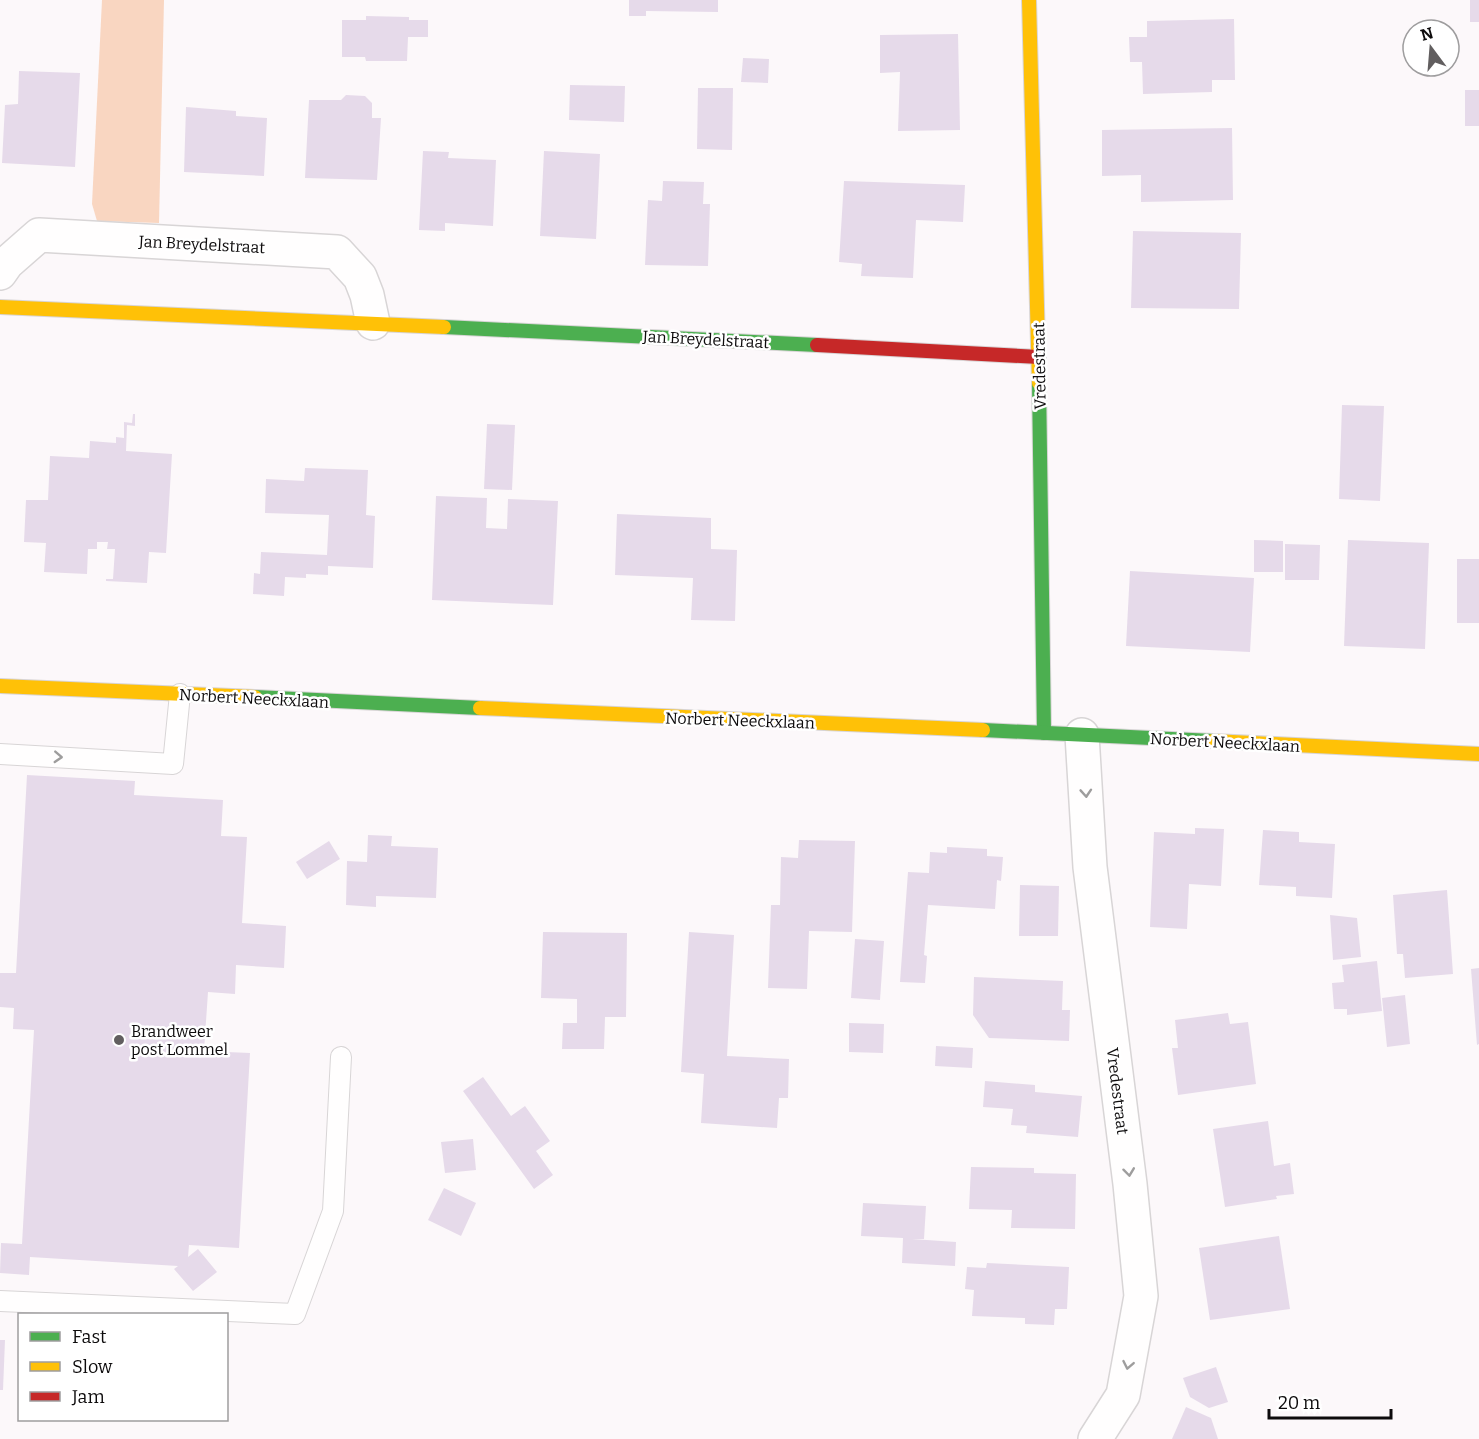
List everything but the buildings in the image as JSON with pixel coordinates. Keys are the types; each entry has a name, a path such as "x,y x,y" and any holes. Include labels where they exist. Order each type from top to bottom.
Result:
{"street":[{"name":"Vredestraat","path":"1029,0 1039,357 1044,733"},
{"name":"Jan Breydelstraat","path":"0,273 7,263 39,235 338,252 360,277 367,295 372,323"},
{"name":"Jan Breydelstraat","path":"0,307 372,323 1039,357"},
{"name":"Norbert Neeckxlaan","path":"0,686 1479,754"},
{"name":"Vredestraat","path":"1082,735 1090,867 1130,1184 1141,1296 1122,1395 1095,1439"}],"lane":[{"path":"0,754 173,764 180,694"},
{"path":"0,1301 295,1314 333,1211 341,1057"}],"shaded area":[{"path":"102,0 164,0 159,223 97,221 92,204"}],"traffic: fast":[{"path":"444,327 817,345"},
{"path":"1039,383 1044,733"},
{"path":"255,697 480,708"},
{"path":"983,730 1213,741"}],"traffic: slow":[{"path":"1029,0 1039,383"},
{"path":"0,307 444,327"},
{"path":"0,686 255,697"},
{"path":"480,708 983,730"},
{"path":"1213,741 1479,754"}],"traffic: jam":[{"path":"817,345 1039,357"}],"place":[{"name":"Brandweer post Lommel","path":"119,1040"}]}
